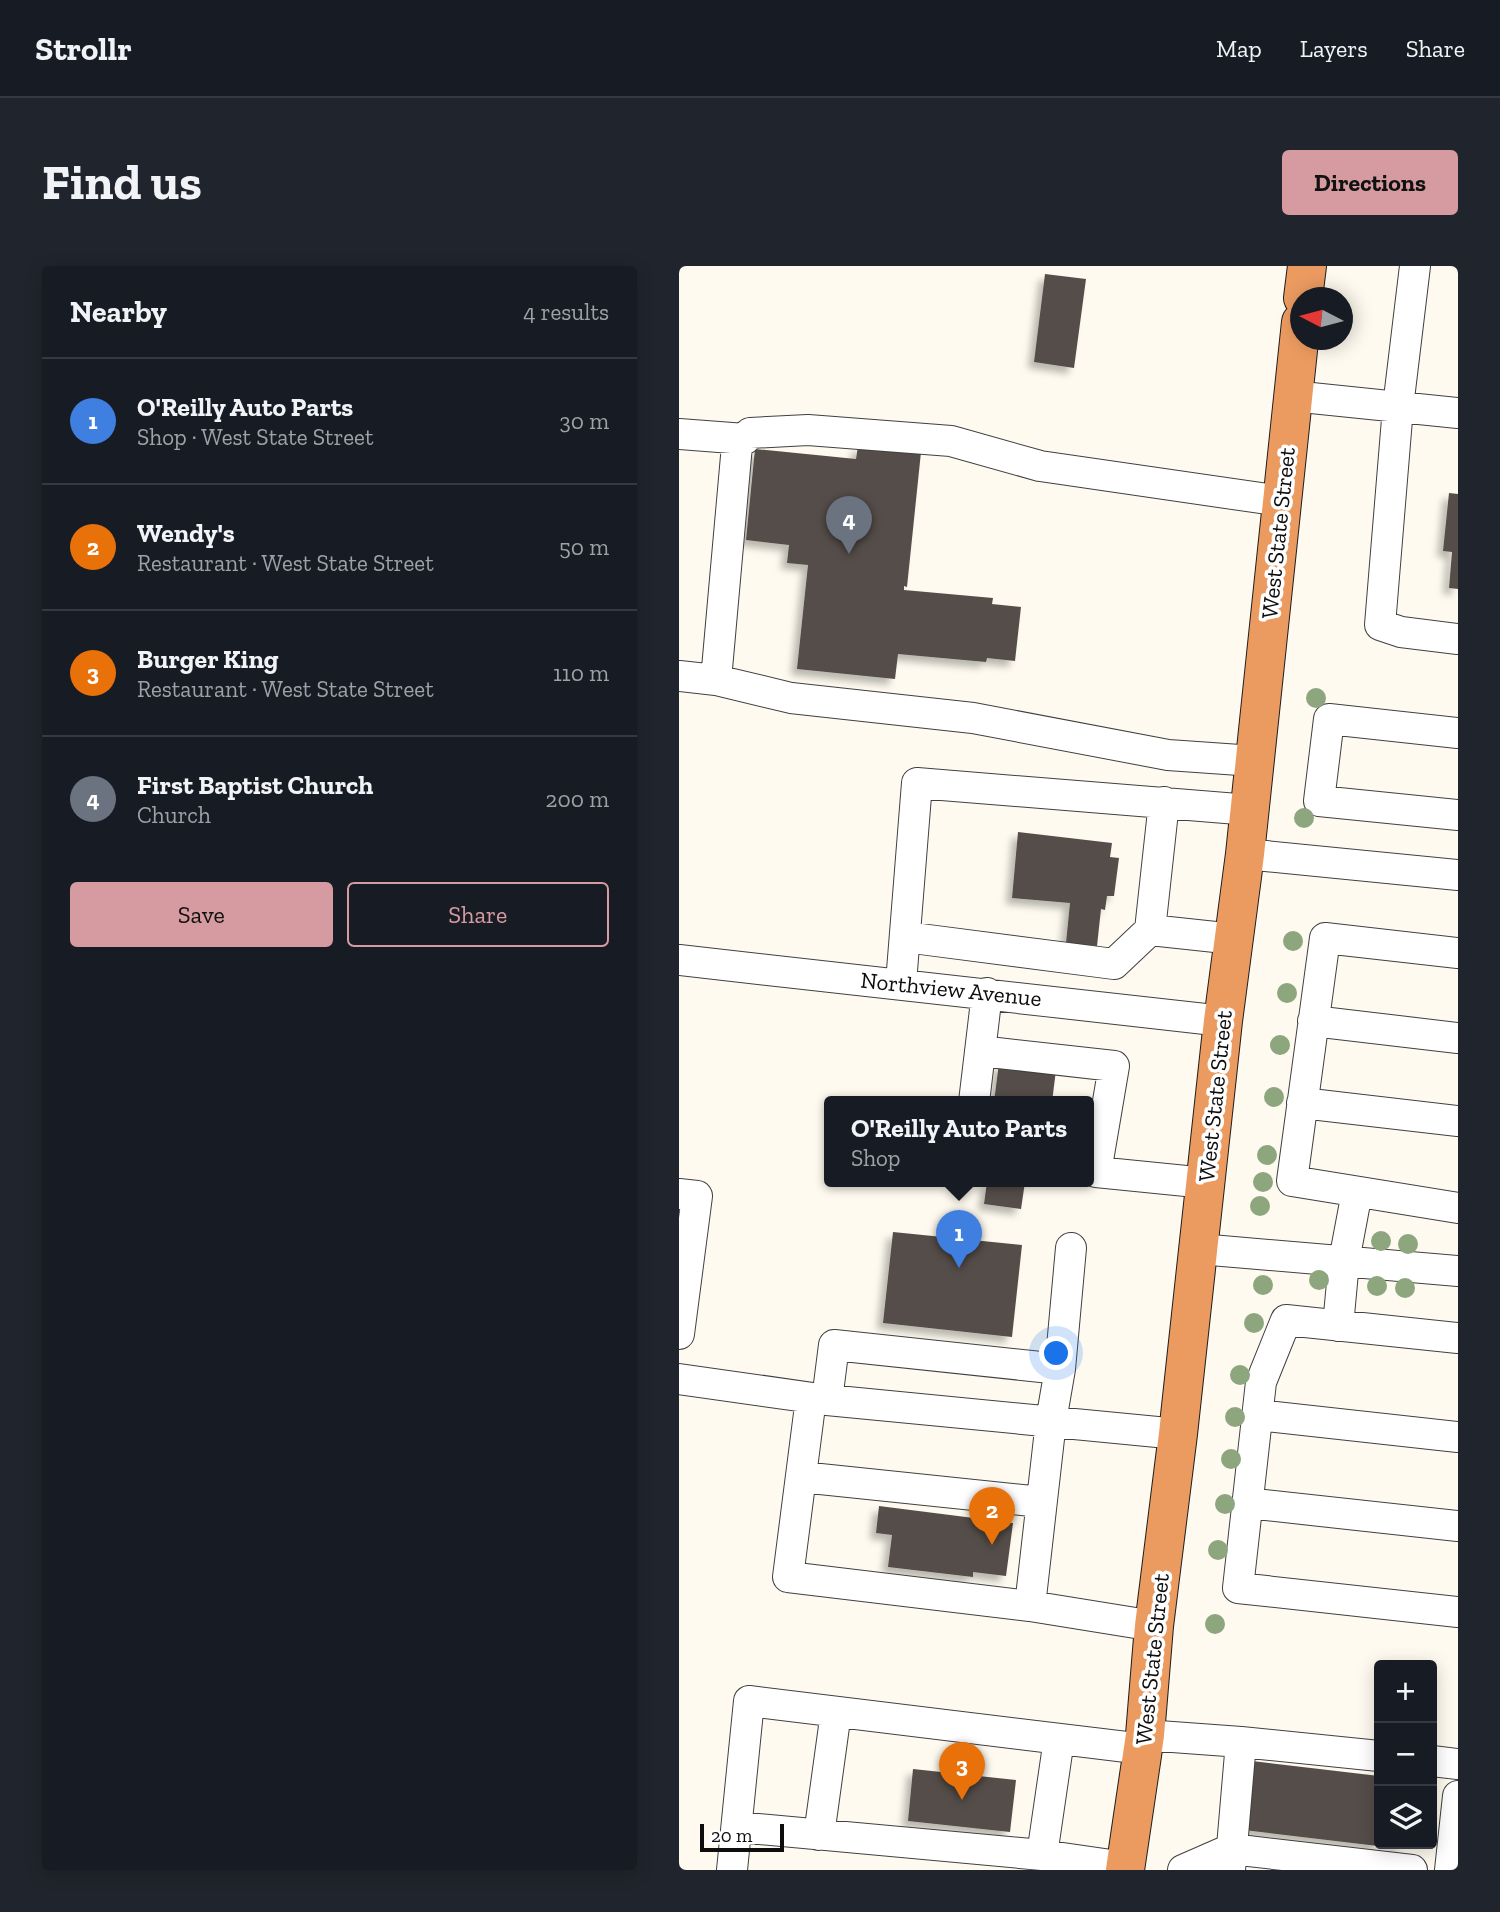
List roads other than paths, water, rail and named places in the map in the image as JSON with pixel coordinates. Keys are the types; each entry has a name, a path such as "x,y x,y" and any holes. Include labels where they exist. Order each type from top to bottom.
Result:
{"highway":[{"path":"1304,287 1307,266"},
{"name":"West State Street","path":"1125,1869 1144,1742 1154,1626 1223,1021 1250,810 1297,350"}],"street":[{"path":"1415,266 1398,407 1380,625 1401,632 1458,639"},
{"path":"1292,396 1458,413"},
{"path":"716,680 741,442 750,433 809,430 951,442 1040,466 1281,501"},
{"path":"679,434 741,442"},
{"path":"679,676 716,680 791,698 973,718 1168,755 1254,761"},
{"path":"1458,733 1329,719 1319,801 1458,815"},
{"path":"901,984 917,783 1250,810"},
{"path":"905,937 1114,964 1150,930 1164,802"},
{"path":"1245,854 1458,875"},
{"path":"1150,930 1234,939"},
{"path":"1458,953 1325,938 1291,1181 1458,1208"},
{"name":"Northview Avenue","path":"679,960 1223,1021"},
{"path":"975,1096 987,993"},
{"path":"1313,1021 1458,1038"},
{"path":"980,1051 1114,1066 1096,1172 1206,1183"},
{"path":"1302,1103 1458,1121"},
{"path":"1338,1326 1344,1261 1357,1192"},
{"path":"679,1194 697,1196 679,1334"},
{"path":"1030,1605 1051,1421 1060,1369 1071,1248"},
{"path":"1199,1249 1458,1271"},
{"path":"1458,1338 1286,1320 1261,1382 1238,1588 1458,1612"},
{"path":"1060,1369 834,1345 801,1477 788,1577 1030,1605 1154,1626"},
{"path":"679,1379 819,1399 1178,1434"},
{"path":"1257,1415 1458,1437"},
{"path":"801,1477 1041,1502"},
{"path":"1247,1503 1458,1526"},
{"path":"733,1870 749,1702 1059,1739 1241,1742 1374,1755"},
{"path":"819,1835 836,1712"},
{"path":"1042,1855 1059,1739"},
{"path":"1231,1860 1241,1742"},
{"path":"1437,1762 1458,1764"},
{"path":"1450,1870 1458,1796"},
{"path":"737,1827 1042,1855 1125,1869"},
{"path":"1183,1870 1231,1860 1412,1870"}],"place":[{"name":"First Baptist Church","path":"849,554"},
{"name":"O'Reilly Auto Parts","path":"959,1268"},
{"name":"Wendy's","path":"992,1545"},
{"name":"Burger King","path":"962,1800"}]}
